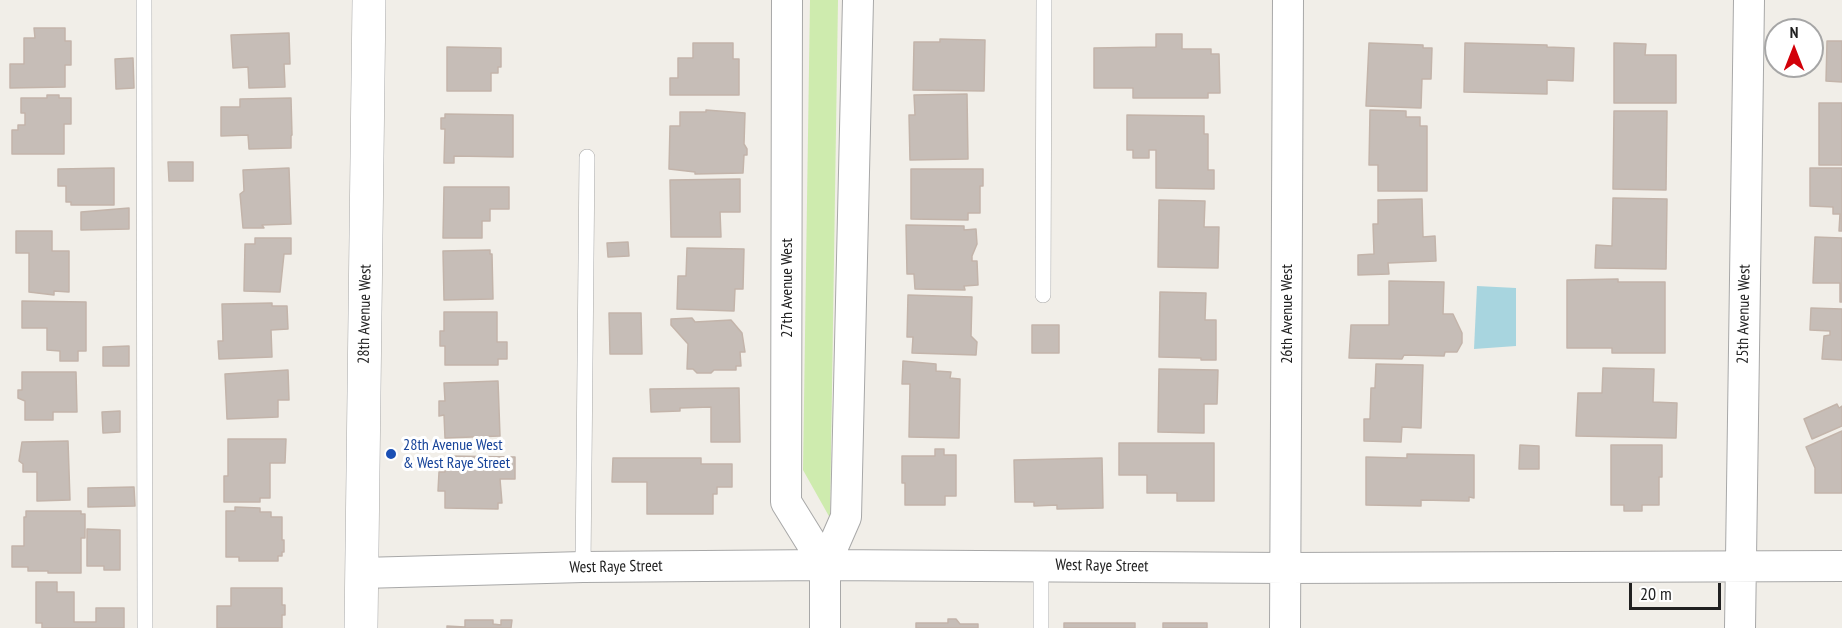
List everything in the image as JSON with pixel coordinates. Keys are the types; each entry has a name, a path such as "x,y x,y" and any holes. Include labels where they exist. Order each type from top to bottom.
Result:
{"street":[{"name":"28th Avenue West","path":"361,628 369,0"},
{"name":"27th Avenue West","path":"788,0 786,502 825,565"},
{"path":"825,628 825,565 846,517 858,0"},
{"name":"26th Avenue West","path":"1285,628 1288,0"},
{"name":"25th Avenue West","path":"1740,628 1749,0"},
{"name":"West Raye Street","path":"362,573 583,567 825,565 1286,568 1842,566"}],"lane":[{"path":"144,0 145,628"},
{"path":"1043,295 1044,0"},
{"path":"583,567 587,157"},
{"path":"1041,565 1041,628"}],"green space":[{"path":"810,0 838,0 830,518 803,470"}],"water":[{"path":"1477,286 1516,288 1516,346 1474,349"}],"building":[{"path":"34,28 65,28 65,41 71,41 71,65 65,65 65,87 10,88 10,64 24,64 24,38 35,38"},
{"path":"289,33 290,64 284,64 285,87 249,88 248,67 233,68 231,35"},
{"path":"1156,34 1182,34 1182,49 1211,49 1211,54 1219,54 1220,93 1208,93 1208,98 1133,98 1133,88 1094,88 1094,48 1156,47"},
{"path":"940,39 985,40 984,91 913,90 914,42 940,42"},
{"path":"1827,41 1842,41 1842,82 1826,81"},
{"path":"693,43 733,43 733,59 739,59 739,95 670,95 670,78 678,78 678,58 693,58"},
{"path":"1369,43 1423,45 1423,48 1432,48 1431,79 1422,79 1421,108 1366,106"},
{"path":"1465,43 1574,48 1573,81 1547,80 1547,94 1464,92"},
{"path":"1614,43 1646,44 1645,55 1676,55 1676,103 1614,103"},
{"path":"447,47 501,48 501,67 498,67 498,73 491,73 491,91 447,91"},
{"path":"133,58 134,88 116,89 115,59"},
{"path":"967,94 968,159 910,160 909,115 915,115 914,95"},
{"path":"47,95 71,98 71,124 64,124 64,154 12,154 12,130 18,130 18,125 25,125 25,113 21,113 21,98 47,98"},
{"path":"291,98 291,148 249,149 248,135 221,136 221,107 240,107 240,99"},
{"path":"1819,103 1842,103 1842,165 1819,165"},
{"path":"706,110 745,113 744,144 747,155 744,155 743,173 695,174 695,172 669,169 670,126 680,126 680,112 706,112"},
{"path":"1370,110 1406,111 1406,117 1420,117 1420,126 1427,126 1427,191 1378,191 1378,165 1369,165"},
{"path":"1614,111 1667,111 1666,190 1613,189"},
{"path":"445,114 513,115 513,157 454,156 454,163 444,163 445,129 441,129 441,118 445,118"},
{"path":"1127,115 1204,116 1204,134 1208,134 1208,170 1214,170 1214,189 1156,188 1156,150 1149,150 1149,158 1133,158 1133,150 1127,150"},
{"path":"168,162 193,162 193,181 169,181"},
{"path":"114,168 114,205 71,205 71,202 66,202 66,186 58,186 58,169"},
{"path":"289,168 291,224 243,228 240,194 244,191 243,170"},
{"path":"1810,168 1842,168 1842,231 1839,231 1840,214 1833,214 1833,207 1810,206"},
{"path":"911,169 983,169 983,186 980,186 980,213 968,213 968,220 911,219"},
{"path":"740,179 740,212 720,212 721,237 671,237 670,180"},
{"path":"444,187 509,187 509,209 490,209 490,221 482,221 482,238 443,238"},
{"path":"1613,198 1667,199 1666,269 1595,268 1596,245 1612,246"},
{"path":"1422,199 1423,237 1435,236 1436,261 1388,263 1389,274 1358,275 1358,255 1374,254 1373,224 1378,224 1378,200"},
{"path":"1159,200 1205,201 1204,227 1219,227 1218,268 1158,267"},
{"path":"129,208 129,229 81,230 81,212"},
{"path":"906,225 964,226 964,230 976,229 977,244 972,261 977,261 978,285 964,286 965,290 915,289 914,274 907,274"},
{"path":"16,231 52,231 52,251 69,251 69,292 54,291 54,295 29,292 29,253 16,253"},
{"path":"1815,237 1842,238 1842,302 1840,302 1840,283 1813,283"},
{"path":"255,238 291,238 291,254 284,254 280,292 244,291 245,244 255,244"},
{"path":"628,242 629,256 608,257 607,243"},
{"path":"687,248 744,249 743,289 735,289 734,311 677,309 678,276 686,276"},
{"path":"490,250 493,299 444,300 443,251"},
{"path":"1618,279 1618,282 1665,282 1665,353 1612,353 1612,348 1567,348 1567,280"},
{"path":"1389,281 1444,282 1443,314 1453,314 1462,333 1462,343 1457,352 1445,352 1444,356 1404,355 1402,359 1349,358 1351,325 1389,325"},
{"path":"1160,292 1206,293 1205,320 1216,320 1216,360 1159,357"},
{"path":"908,295 972,297 971,336 977,342 976,355 912,353 913,337 907,337"},
{"path":"22,301 86,302 86,351 78,351 78,361 60,361 60,351 47,350 47,328 22,328"},
{"path":"272,303 272,306 287,306 288,329 271,330 272,357 219,359 218,341 223,341 222,304"},
{"path":"1811,308 1842,309 1842,360 1822,359 1824,336 1830,335 1830,331 1810,330"},
{"path":"444,312 497,312 497,342 507,342 507,359 498,359 498,365 445,365 445,346 440,346 440,331 444,331"},
{"path":"609,313 641,313 642,354 610,354"},
{"path":"692,318 695,322 731,320 742,333 745,352 740,352 741,366 736,366 736,370 714,370 711,373 697,373 693,369 687,369 688,344 671,325 671,319"},
{"path":"1032,325 1059,325 1059,353 1032,353"},
{"path":"129,346 129,366 103,366 103,347"},
{"path":"903,361 936,364 936,371 951,372 950,378 960,379 959,438 909,437 910,384 902,384"},
{"path":"1376,364 1423,365 1421,428 1402,427 1401,442 1364,441 1364,419 1370,419 1371,388 1375,388"},
{"path":"1603,368 1654,369 1653,402 1677,403 1676,438 1576,436 1578,393 1602,393"},
{"path":"1159,369 1218,370 1217,404 1204,404 1204,433 1158,432"},
{"path":"288,370 289,400 278,400 278,417 227,419 225,374"},
{"path":"22,372 76,372 77,412 53,412 53,420 25,420 25,401 18,398 18,390 22,390"},
{"path":"498,381 500,436 445,438 444,415 439,416 439,401 445,401 444,383"},
{"path":"739,388 740,442 711,442 711,407 651,412 650,389"},
{"path":"1837,404 1839,408 1842,406 1842,426 1812,439 1804,419"},
{"path":"120,411 120,432 103,433 102,412"},
{"path":"1842,431 1842,493 1815,493 1815,468 1806,447"},
{"path":"228,439 286,439 285,463 270,463 270,498 260,498 260,502 224,502 224,476 228,476"},
{"path":"68,441 70,500 37,501 37,472 23,472 23,464 19,461 22,442"},
{"path":"1119,443 1214,443 1214,501 1177,501 1177,493 1147,493 1147,475 1119,475"},
{"path":"1520,445 1539,446 1539,469 1519,469"},
{"path":"1611,445 1662,445 1659,505 1642,505 1642,511 1624,511 1624,505 1611,505"},
{"path":"935,449 944,449 944,455 956,455 956,496 945,496 945,505 905,505 902,456 935,456"},
{"path":"1407,454 1474,455 1474,498 1469,497 1469,501 1421,500 1421,506 1366,505 1366,457 1407,458"},
{"path":"446,456 515,457 515,479 500,479 502,503 498,503 498,509 445,508 445,491 438,491 439,472 445,472"},
{"path":"613,458 701,458 701,464 732,464 732,487 717,487 717,494 713,494 713,514 647,514 647,482 612,482"},
{"path":"1102,458 1103,508 1057,509 1057,505 1034,506 1034,502 1015,502 1014,460"},
{"path":"134,487 135,506 88,507 88,488"},
{"path":"235,507 260,508 260,512 271,512 271,517 282,517 284,552 282,556 278,556 278,561 239,561 239,557 226,557 226,511 235,511"},
{"path":"26,511 81,511 81,514 85,514 85,538 81,538 81,573 48,573 48,571 28,571 28,567 12,567 12,546 24,546"},
{"path":"87,529 120,530 120,570 104,570 104,566 87,566"},
{"path":"36,582 57,582 57,592 74,592 74,622 96,622 96,608 124,608 124,628 42,628 42,623 36,623"},
{"path":"231,588 282,588 282,605 285,605 285,615 282,615 282,628 217,628 217,606 231,606"},
{"path":"948,619 956,619 960,624 978,624 978,628 916,628 916,623 948,623"},
{"path":"465,620 493,620 493,624 501,625 501,620 512,620 511,628 447,628 447,626 465,627"},
{"path":"1064,623 1135,623 1135,628 1064,628"},
{"path":"1163,623 1207,623 1207,628 1163,628"}],"place":[{"name":"28th Avenue West & West Raye Street","path":"391,454"}]}
